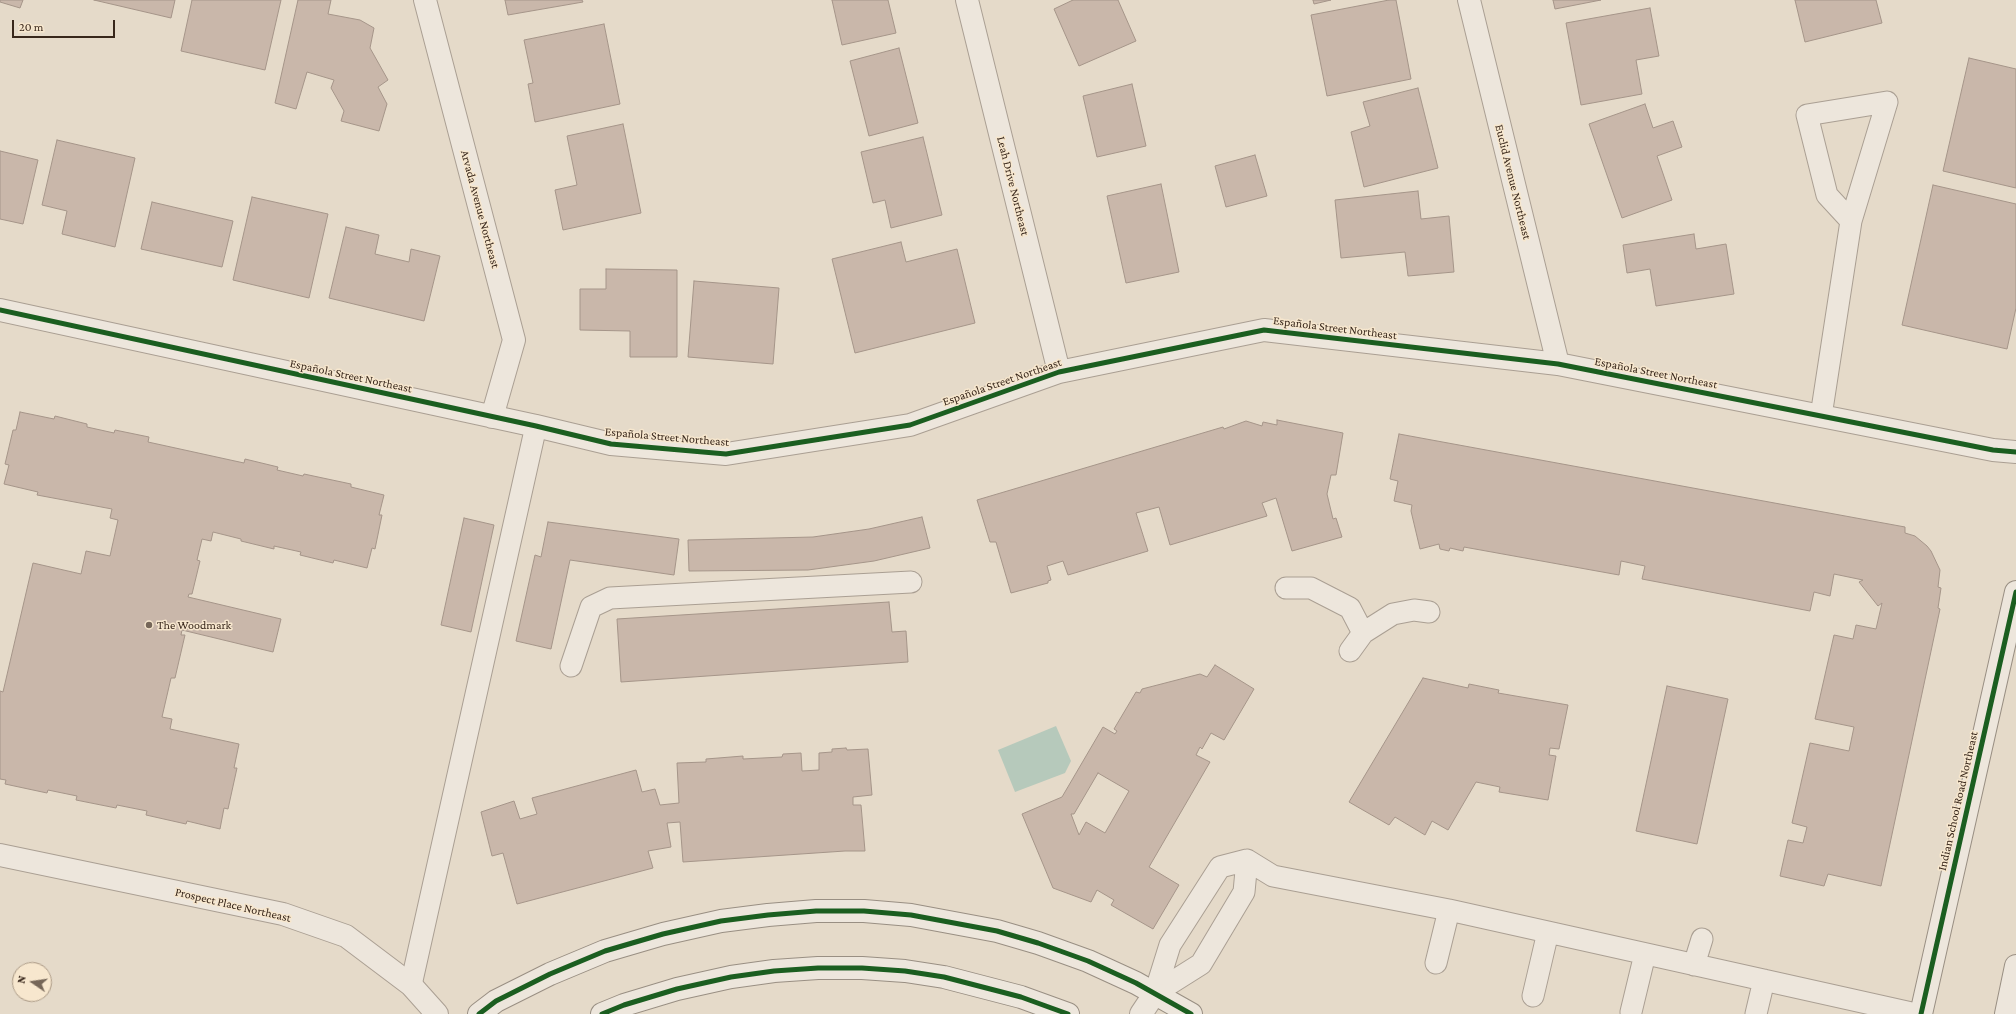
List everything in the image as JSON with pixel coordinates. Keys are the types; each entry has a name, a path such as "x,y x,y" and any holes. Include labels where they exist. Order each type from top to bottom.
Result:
{"street":[{"name":"Arvada Avenue Northeast","path":"425,0 514,340 492,417"},
{"name":"Leah Drive Northeast","path":"967,0 1059,372"},
{"name":"Euclid Avenue Northeast","path":"1469,0 1558,364"},
{"name":"Española Street Northeast","path":"0,310 536,426 611,444 726,454 910,425 1059,372 1264,330 1558,364 1993,450 2016,452"},
{"name":"Indian School Road Northeast","path":"1921,1014 2016,592"},
{"name":"Prospect Place Northeast","path":"0,855 283,914 346,936 411,985 437,1014"},
{"path":"479,1014 496,1001 550,974 620,947 663,934 721,921 816,911 864,911 911,914 997,931 1038,943 1088,961 1155,993 1191,1014"},
{"path":"2006,1014 2016,966"},
{"path":"602,1014 677,989 731,977 818,968 862,968 905,971 944,977 1021,997 1068,1014"},
{"path":"1141,1014 1155,993"}],"lane":[{"path":"1821,416 1851,221 1887,102 1807,116 1827,195 1851,221"},
{"path":"411,985 536,426"},
{"path":"571,666 591,607 610,598 911,582"},
{"path":"1286,588 1312,588 1350,608 1363,633"},
{"path":"1350,651 1363,633 1393,614 1414,610 1428,612"},
{"path":"1155,993 1201,964 1244,892 1247,860"},
{"path":"1155,993 1170,945 1220,867 1247,860 1273,876 1449,910 1916,1014"},
{"path":"1436,964 1449,910"},
{"path":"1533,996 1548,932"},
{"path":"1694,965 1702,939"},
{"path":"1632,1012 1645,954"},
{"path":"1756,1014 1764,980"}],"shaded area":[{"path":"1056,726 1071,761 1065,773 1015,792 998,750"}],"building":[{"path":"0,0 23,0 20,8 0,2"},
{"path":"94,0 175,0 171,18"},
{"path":"192,0 281,0 265,70 181,51"},
{"path":"298,0 331,0 328,14 360,20 374,28 370,48 388,80 378,87 387,104 379,131 341,121 344,111 331,88 334,80 307,72 296,109 275,103"},
{"path":"505,0 582,0 583,2 508,15"},
{"path":"832,0 888,0 896,33 842,45"},
{"path":"1073,0 1118,0 1136,41 1079,66 1054,9"},
{"path":"1313,0 1331,0 1314,4"},
{"path":"1389,0 1396,0 1411,79 1327,96 1311,15"},
{"path":"1553,0 1601,0 1555,9"},
{"path":"1795,0 1876,0 1882,23 1805,42"},
{"path":"1650,8 1659,56 1636,60 1642,94 1581,105 1566,23"},
{"path":"604,24 620,104 535,122 528,84 533,83 524,40"},
{"path":"899,48 918,123 869,136 850,61"},
{"path":"1969,58 2016,69 2016,188 1943,171"},
{"path":"1132,84 1146,146 1097,157 1083,96"},
{"path":"1418,88 1438,168 1364,187 1351,132 1370,126 1363,102"},
{"path":"1645,104 1653,128 1673,121 1682,147 1657,156 1672,200 1622,218 1589,124"},
{"path":"623,124 641,213 563,230 555,190 577,185 567,136"},
{"path":"923,137 942,215 891,228 885,200 873,203 861,152"},
{"path":"57,140 135,158 115,247 62,234 67,211 42,205"},
{"path":"0,151 38,160 23,224 0,219"},
{"path":"1255,155 1267,196 1226,207 1215,166"},
{"path":"1161,184 1179,272 1126,283 1107,196"},
{"path":"1933,185 2016,204 2016,308 2007,349 1902,325"},
{"path":"1418,191 1421,219 1449,216 1454,272 1408,276 1405,252 1341,258 1335,200"},
{"path":"252,197 328,214 309,298 233,280"},
{"path":"152,202 233,221 222,267 141,249"},
{"path":"346,227 379,235 375,254 409,262 411,249 440,256 424,321 329,298"},
{"path":"1694,234 1696,249 1726,244 1734,294 1656,306 1650,269 1627,273 1623,245"},
{"path":"901,242 906,262 957,249 975,323 855,353 832,259"},
{"path":"606,269 677,270 677,357 630,357 630,331 580,330 580,289 606,289"},
{"path":"694,281 779,288 773,364 688,357"},
{"name":"The Woodmark","path":"20,412 54,419 55,416 87,424 87,427 114,433 115,430 149,437 148,442 244,463 245,459 278,467 277,470 351,484 351,487 384,495 379,515 382,515 375,549 372,548 367,568 334,560 333,563 300,555 301,552 274,546 274,549 213,532 211,541 202,539 197,560 200,561 192,594 189,594 188,597 281,619 273,652 182,630 181,635 185,635 175,678 171,678 162,717 172,719 170,729 239,744 234,768 237,768 228,809 224,808 220,829 187,821 186,824 146,815 147,811 117,805 116,808 76,800 77,796 48,790 47,793 5,784 6,780 0,779 0,691 3,692 33,563 81,574 86,551 110,556 118,520 110,518 112,509 37,495 38,492 4,484 9,465 5,464 13,430 16,430"},
{"path":"1277,420 1343,433 1336,475 1331,475 1327,494 1333,519 1336,518 1342,537 1292,551 1276,498 1262,503 1267,516 1170,545 1159,507 1136,513 1148,551 1068,575 1063,561 1047,566 1051,580 1048,581 1048,583 1011,593 996,542 990,542 977,500 1223,427 1224,429 1246,421 1262,426 1263,422 1277,425"},
{"path":"1399,434 1905,527 1905,533 1915,536 1927,546 1940,570 1938,587 1941,588 1938,608 1940,609 1881,886 1828,874 1824,886 1780,876 1788,840 1803,843 1807,827 1792,823 1810,743 1849,751 1854,727 1815,719 1834,635 1853,639 1856,625 1876,629 1882,603 1878,606 1859,582 1863,580 1834,574 1830,596 1814,592 1810,611 1642,579 1645,566 1621,561 1619,575 1464,547 1463,551 1450,548 1449,551 1440,549 1439,544 1420,549 1411,511 1412,505 1394,501 1398,481 1390,479"},
{"path":"922,517 930,548 874,561 808,570 689,571 688,540 813,537 869,529"},
{"path":"464,518 494,525 471,632 441,625"},
{"path":"548,522 679,539 674,575 570,560 551,649 516,641 535,555 541,557"},
{"path":"889,602 892,632 906,631 908,662 621,682 617,619"},
{"path":"1215,665 1254,689 1224,740 1211,733 1202,749 1200,747 1196,755 1210,762 1149,867 1179,885 1153,929 1111,905 1114,900 1097,890 1091,902 1053,888 1022,814 1062,797 1103,727 1115,734 1117,731 1114,729 1136,692 1140,693 1142,689 1200,674 1207,677","holes":["1098,773 1129,791 1105,833 1086,822 1079,835 1071,814 1074,814"]},
{"path":"1423,678 1468,688 1469,684 1499,690 1498,693 1568,705 1559,749 1550,748 1549,755 1556,756 1548,800 1499,792 1500,787 1476,782 1448,830 1432,821 1425,835 1395,817 1389,825 1349,802"},
{"path":"1667,686 1728,699 1697,844 1636,831"},
{"path":"846,748 847,750 868,749 872,795 853,797 853,805 861,805 865,851 845,851 683,862 680,822 667,823 671,847 648,851 653,868 517,904 503,853 492,856 481,812 514,801 520,819 537,814 532,798 636,770 642,792 655,789 660,805 679,803 677,763 706,762 706,759 743,756 743,759 782,757 783,754 801,753 802,771 819,770 819,753 832,752 832,749"}],"cycle path":[{"path":"0,310 536,426 611,444 726,454 910,425 1059,372 1264,330 1558,364 1993,450 2016,452"},
{"path":"1921,1014 2016,592"},
{"path":"479,1014 496,1001 550,974 605,951 663,934 721,921 816,911 864,911 911,915 997,931 1038,943 1088,961 1136,983 1191,1014"},
{"path":"602,1014 624,1005 677,989 731,977 774,971 818,968 862,968 905,971 944,977 1021,997 1068,1014"}],"place":[{"name":"The Woodmark","path":"149,625"}]}
